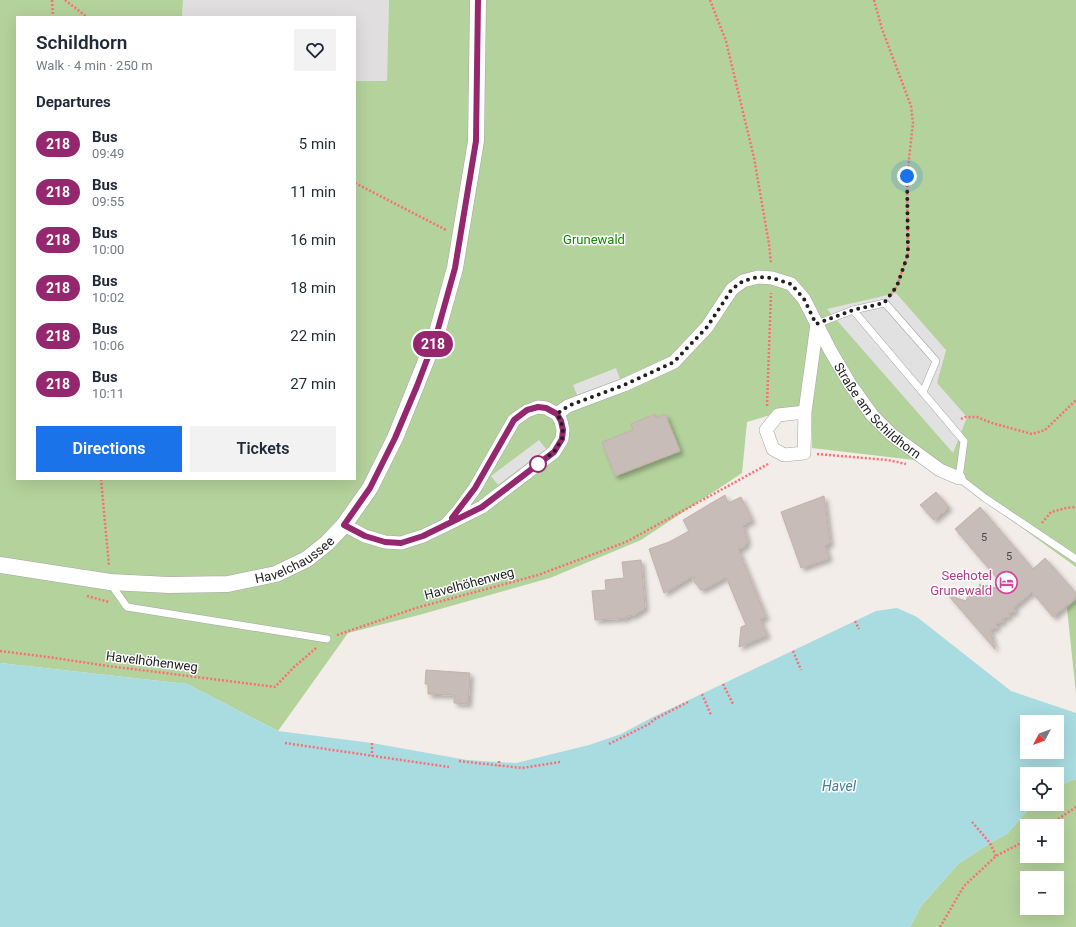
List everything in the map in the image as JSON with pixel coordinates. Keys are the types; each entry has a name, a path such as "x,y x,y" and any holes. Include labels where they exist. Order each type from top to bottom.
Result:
{"street":[{"name":"Havelchaussee","path":"0,565 110,582 169,585 228,584 276,574 307,559 327,543 344,525 370,488 395,438 436,336 455,268 476,141 478,0"},
{"name":"Straße am Schildhorn","path":"557,414 568,406 624,385 674,362 707,327 732,289 743,281 758,277 772,278 791,284 804,299 816,324 850,384 872,415 892,435 940,470 958,478"},
{"path":"805,412 778,415 766,430 773,449 784,455 804,453 805,412 816,324"},
{"path":"344,525 365,536 385,542 401,543 423,536 446,525 482,507 554,452 562,439 563,430 561,421 557,414 546,408 538,407 527,410 514,420 475,488 446,525"}],"lane":[{"path":"816,324 853,310 884,303 936,361 923,392"},
{"path":"853,310 964,441 958,478 985,498 1076,559"},
{"path":"110,582 127,607 327,639"}],"path":[{"path":"52,0 53,16"},
{"path":"65,0 86,16"},
{"path":"710,0 726,41 754,158 769,244 772,278 766,430"},
{"path":"874,0 882,29 911,106 913,123 907,176 908,254 897,286 884,303"},
{"path":"356,184 460,238"},
{"path":"950,425 965,417 977,417 992,423 1032,434 1045,430 1076,400"},
{"path":"804,453 888,460 910,464"},
{"name":"Havelhöhenweg","path":"0,652 275,687 293,668 327,639 416,608 538,575 626,542 784,455"},
{"path":"101,480 110,582"},
{"path":"1051,512 1076,507"},
{"path":"855,621 859,629"},
{"path":"793,651 801,670"},
{"path":"723,684 733,704"},
{"path":"702,694 712,714"},
{"path":"610,744 651,723 652,719 688,702"},
{"path":"285,743 449,767"},
{"path":"372,743 372,756"},
{"path":"459,761 522,768 560,762"},
{"path":"499,761 499,766"},
{"path":"1058,819 1076,807"},
{"path":"972,822 990,843 996,856"},
{"path":"940,927 964,886 996,856 1020,844"}],"shaded area":[{"path":"183,0 389,0 387,81 356,81 356,16 182,16"},
{"path":"896,293 946,350 937,383 967,417 953,453 827,309"},
{"path":"616,368 620,379 577,395 573,385"},
{"path":"539,440 546,449 498,485 491,476"}],"green space":[{"name":"Grunewald","path":"0,0 183,0 182,16 16,16 16,480 356,480 356,81 387,81 389,0 1076,0 1076,567 964,486 914,460 812,448 812,403 747,422 742,473 641,540 550,578 419,615 348,633 278,731 187,684 0,663","holes":["828,309 946,350 936,383 953,452"]},
{"path":"1076,600 1076,694 1067,608"},
{"path":"1076,779 1076,927 910,927 921,906 958,864 990,843 1007,834 1020,819 1027,811 1064,811 1064,783"}],"water":[{"name":"Havel","path":"897,608 917,617 1011,691 1076,713 1076,779 1064,783 1064,767 1020,767 1020,811 1027,811 1007,834 990,843 958,864 921,906 910,927 0,927 0,663 187,684 278,731 372,743 467,760 516,763 589,745 621,734 651,718 876,611"}],"building":[{"path":"655,414 656,418 665,414 680,451 615,476 602,442 633,430 631,424"},
{"path":"936,492 949,507 934,520 920,505"},
{"path":"725,495 728,503 741,497 752,520 743,525 747,542 744,547 738,549 766,617 760,619 767,635 739,647 741,627 746,625 726,577 701,590 693,580 695,577 691,577 664,593 649,549 669,542 689,531 683,520"},
{"path":"824,496 830,543 825,546 829,558 801,568 781,512"},
{"path":"980,507 1033,569 1045,558 1076,593 1076,597 1053,617 1032,592 1014,607 1015,612 1008,613 1009,617 1002,618 1003,622 996,623 997,628 990,629 995,649 948,595 966,601 968,595 972,596 974,589 978,590 980,584 1008,591 955,529"},
{"path":"641,560 645,608 634,615 627,616 627,618 595,620 592,591 606,590 605,580 624,578 622,562"},
{"path":"426,670 470,673 468,704 454,703 454,695 428,694 428,684 425,684"}],"bus line":[{"name":"218","path":"452,518 475,488 514,420 527,410 538,407 546,408 557,414 561,421 563,430 562,439 554,452 482,507 423,536 401,543 385,542 365,536 344,525 370,488 395,438 436,336 455,268 476,141 478,0"}],"place":[{"name":"Seehotel Grunewald","path":"1007,582"}],"route":[{"path":"538,464 554,452 562,439 563,430 561,421 557,414 568,406 624,385 674,362 707,327 732,289 743,281 758,277 772,278 791,284 804,299 816,324 853,310 884,303 897,286 908,254 907,176"}]}
